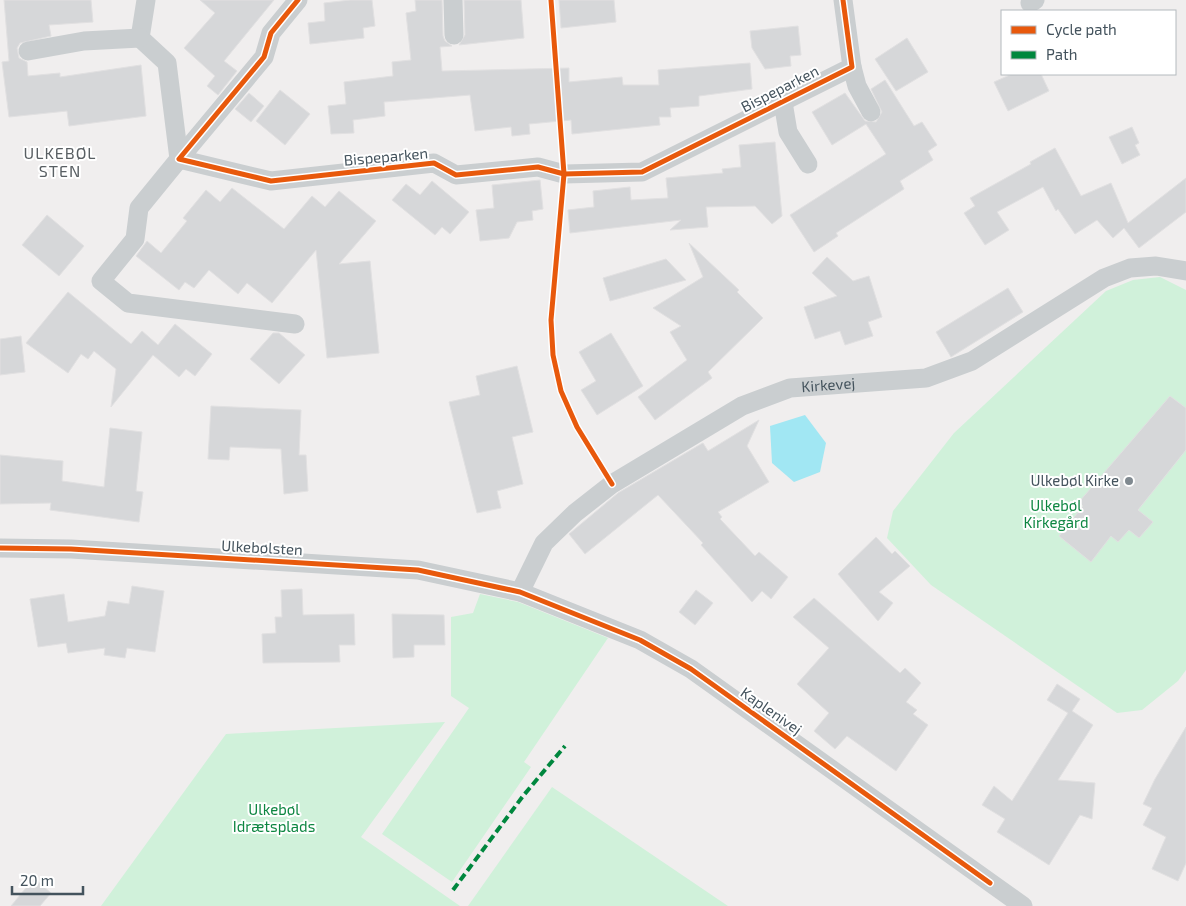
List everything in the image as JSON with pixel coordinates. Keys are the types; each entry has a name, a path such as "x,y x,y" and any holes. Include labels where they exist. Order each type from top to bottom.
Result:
{"street":[{"path":"295,324 128,303 101,281 135,239 139,208 264,57 271,33 298,0"},
{"path":"453,0 454,35"},
{"path":"843,0 852,67 857,86 871,112"},
{"path":"140,38 147,1"},
{"path":"28,51 84,41 140,38 167,63 179,159"},
{"name":"Bispeparken","path":"179,159 271,182 434,163 456,175 538,167 564,174 642,172 852,67"},
{"name":"Bispeparken","path":"782,102 788,132 808,164"},
{"name":"Kirkevej","path":"520,592 544,543 575,513 612,484 742,406 790,388 926,378 972,361 1104,278 1130,268 1156,266 1186,271"},
{"name":"Ulkebølsten","path":"0,548 71,549 418,570 520,592"},
{"name":"Kaplenivej","path":"520,592 640,640 691,669 1023,906"}],"green space":[{"name":"Ulkebøl Kirkegård","path":"1160,277 1186,290 1186,670 1178,681 1142,710 1117,713 931,585 887,538 893,511 954,433 1106,291 1133,280"},
{"path":"480,594 518,602 608,638 524,762 531,767 452,882 382,834 469,708 451,696 451,617 473,613"},
{"name":"Ulkebøl Idrætsplads","path":"445,722 361,837 460,906 101,906 226,734"},
{"path":"552,787 728,906 468,906"}],"water":[{"path":"805,415 826,443 820,472 794,482 772,463 770,426"}],"building":[{"path":"4,0 91,0 93,22 49,25 51,36 20,43 17,48 19,58 27,62 28,76 60,73 60,77 141,65 146,116 69,126 67,111 9,117 2,62 9,61"},
{"path":"200,0 274,0 224,61 237,71 218,95 207,86 215,76 184,48 215,13"},
{"path":"372,0 375,26 363,28 364,38 310,44 308,23 325,21 324,3"},
{"path":"415,0 442,0 443,36 445,41 452,46 440,47 442,71 569,68 569,82 622,77 623,85 659,85 658,70 750,63 752,89 699,96 699,106 670,108 671,117 659,117 660,125 572,134 571,120 529,124 530,134 512,136 511,127 475,131 470,95 384,102 385,116 353,120 354,133 331,134 328,106 346,104 344,82 393,76 392,62 411,60 406,13 416,11"},
{"path":"464,0 521,0 524,38 459,45 465,35"},
{"path":"559,0 614,0 616,22 561,28"},
{"path":"798,26 801,55 790,56 791,66 765,69 752,48 750,31"},
{"path":"907,38 928,72 896,91 875,59"},
{"path":"1010,75 1041,75 1049,91 1008,111 994,82"},
{"path":"885,80 914,126 922,122 937,145 928,151 933,160 900,181 904,189 836,233 838,236 814,252 790,215 886,154 866,124 832,145 812,112 845,93 865,121 876,122 882,112 871,89"},
{"path":"280,90 310,114 285,145 256,121"},
{"path":"249,93 264,106 251,122 235,109"},
{"path":"1132,127 1139,143 1135,145 1140,155 1122,164 1109,137"},
{"path":"775,142 782,216 772,224 755,206 706,207 708,227 670,230 681,220 570,233 568,210 594,207 593,191 630,187 631,200 668,198 666,178 723,173 722,169 741,167 739,145"},
{"path":"1055,148 1081,196 1111,183 1128,223 1186,178 1186,212 1139,248 1124,228 1113,238 1097,220 1075,234 1058,209 1056,211 1043,187 997,212 1009,230 985,245 964,213 975,206 970,198 1031,164 1030,162"},
{"path":"540,180 543,209 532,211 533,220 517,222 509,238 480,241 476,210 494,208 492,185"},
{"path":"432,181 469,212 450,234 442,227 435,235 392,200 406,184 420,195"},
{"path":"232,188 284,229 312,196 325,207 339,191 376,221 339,264 370,261 379,353 327,358 316,250 272,303 247,283 238,294 209,270 194,288 185,282 179,290 136,256 147,241 161,253 187,221 183,218 206,190 220,202"},
{"path":"47,215 84,246 59,276 22,245"},
{"path":"689,243 739,290 737,292 763,318 708,372 712,378 655,420 638,397 687,360 670,332 681,326 653,308 703,277"},
{"path":"827,257 853,281 869,276 882,317 868,322 873,336 845,345 840,331 815,339 804,307 837,296 812,273"},
{"path":"666,259 686,280 610,301 603,278"},
{"path":"1008,288 1023,312 951,357 936,332"},
{"path":"68,292 131,344 142,331 158,345 175,324 212,354 195,376 186,369 179,377 153,355 111,407 116,369 94,351 88,359 81,354 68,373 26,343"},
{"path":"273,333 279,333 305,355 279,384 250,359"},
{"path":"611,333 643,386 597,415 581,390 596,381 579,352"},
{"path":"21,336 25,372 0,375 0,339"},
{"path":"517,366 533,432 512,437 523,484 497,491 501,508 477,513 449,402 480,395 476,376"},
{"name":"Ulkebøl Kirke","path":"1170,396 1186,408 1186,450 1138,510 1153,522 1139,538 1129,530 1118,542 1111,536 1091,562 1059,536 1083,506 1079,502"},
{"path":"211,406 301,410 299,455 306,455 308,491 284,494 281,449 230,447 229,460 208,459"},
{"path":"759,420 747,446 769,482 718,512 722,517 720,519 755,556 759,552 788,577 771,599 762,591 752,602 701,545 703,543 658,495 585,554 569,534 618,493 701,444 703,443 708,451"},
{"path":"110,428 142,432 136,491 143,492 139,522 50,510 51,503 0,504 0,455 63,461 62,481 104,487"},
{"path":"876,537 892,554 895,551 910,566 879,592 893,603 878,621 838,574"},
{"path":"132,586 164,591 155,652 127,648 125,658 104,655 105,648 68,653 66,643 38,647 30,599 64,594 68,622 105,616 108,601 129,604"},
{"path":"302,589 303,615 354,614 355,645 339,645 340,662 263,663 262,634 276,633 275,617 282,617 281,590"},
{"path":"696,590 713,603 695,625 679,612"},
{"path":"814,598 900,673 905,668 921,683 906,702 917,710 913,714 928,725 896,771 847,736 835,749 814,731 829,713 797,684 829,648 793,617"},
{"path":"392,614 444,615 445,645 414,645 414,657 393,658"},
{"path":"1057,684 1080,699 1072,711 1093,725 1058,780 1095,783 1092,819 1080,815 1049,865 997,832 1005,819 982,805 994,786 1012,801 1068,713 1047,700"},
{"path":"1186,727 1186,863 1178,881 1152,869 1166,837 1143,825 1152,808 1143,804 1155,779"},
{"path":"34,878 51,893 40,906 11,906"}],"marked path":[{"path":"453,890 523,796 565,746"}],"cycle path":[{"path":"298,0 271,33 264,57 179,159 271,181 434,163 456,175 538,167 564,174 642,172 852,67 843,0"},
{"path":"551,0 564,174 551,320 553,355 561,391 577,427 612,484"},
{"path":"0,548 71,549 418,570 520,592 640,640 691,669 990,883"}],"place":[{"name":"Ulkebøl Kirke","path":"1129,481"}],"district":[{"name":"ULKEBØL STEN","path":"60,162"}]}
